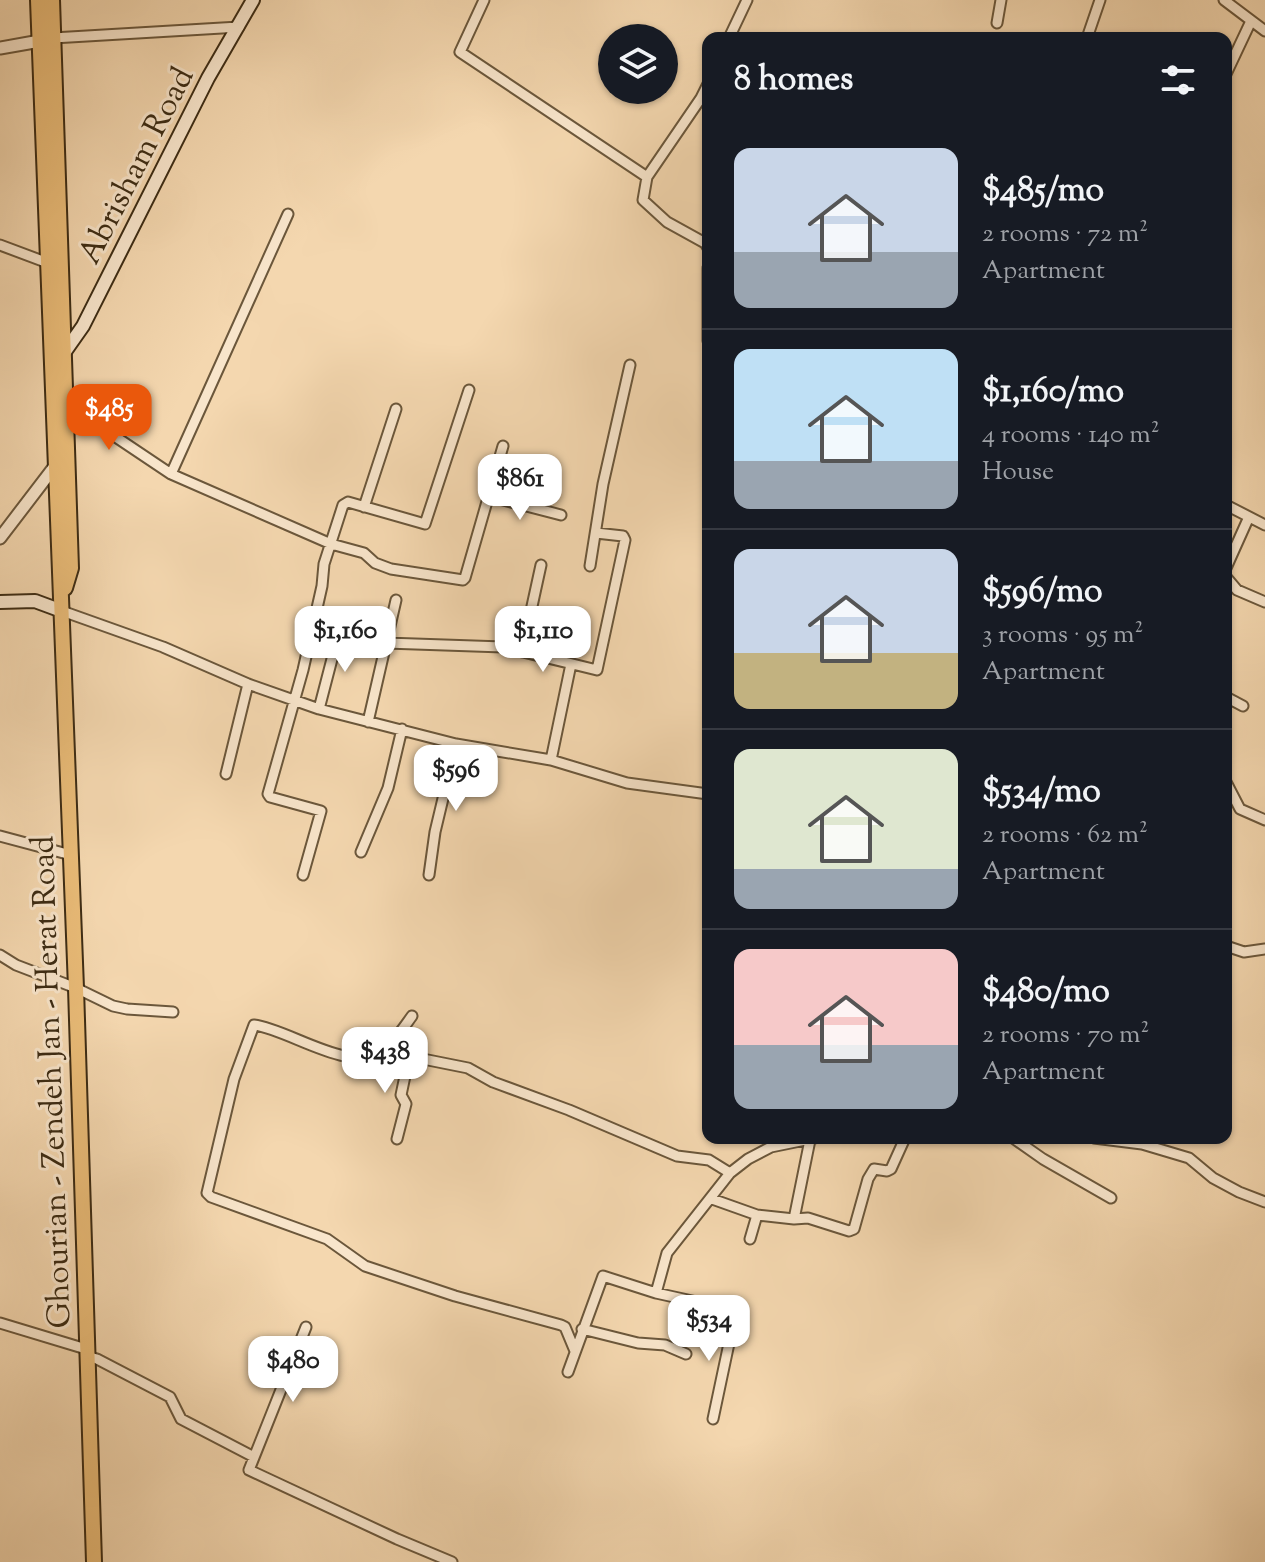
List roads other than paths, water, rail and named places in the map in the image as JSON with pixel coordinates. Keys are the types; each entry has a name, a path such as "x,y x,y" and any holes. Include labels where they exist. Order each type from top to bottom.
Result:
{"main road":[{"path":"38,0 46,39 64,353 71,568 62,605"},
{"path":"46,39 52,0"},
{"name":"Abrisham Road","path":"64,353 83,326 208,78 253,0"},
{"path":"48,99 48,263 62,605"},
{"path":"0,602 35,601 62,605"},
{"name":"Ghourian - Zendeh Jan - Herat Road","path":"62,605 94,1562"}],"street":[{"path":"484,0 460,52 647,177"},
{"path":"732,32 747,0"},
{"path":"997,23 1001,0"},
{"path":"1089,32 1100,0"},
{"path":"1224,0 1260,25 1232,65"},
{"path":"0,48 46,39 239,27"},
{"path":"702,96 647,177 643,200 667,222 702,241"},
{"path":"171,474 288,214"},
{"path":"0,245 48,263"},
{"path":"590,566 603,484 630,365"},
{"path":"303,875 321,811 268,794 303,670 331,544 344,502 422,524 427,522 469,390"},
{"path":"65,403 171,474 331,544 364,553 375,563 403,572 464,579 503,446"},
{"path":"364,507 396,409"},
{"path":"0,538 55,466"},
{"path":"488,496 561,515"},
{"path":"1232,509 1265,525"},
{"path":"1232,555 1248,519"},
{"path":"313,624 386,643 503,647 595,670 599,668 625,540 623,536 596,533"},
{"path":"522,652 541,565"},
{"path":"1232,584 1237,590 1265,602"},
{"path":"368,722 396,600"},
{"path":"62,605 248,684 319,709 456,744 551,760 627,783 702,793"},
{"path":"319,709 339,632"},
{"path":"551,760 571,664"},
{"path":"226,774 248,684"},
{"path":"1232,700 1243,706"},
{"path":"361,852 388,788 402,729"},
{"path":"429,875 435,832 456,744"},
{"path":"1232,794 1240,809 1265,820"},
{"path":"0,836 71,855"},
{"path":"1232,948 1244,952 1265,949"},
{"path":"0,955 16,965 127,1009 173,1012"},
{"path":"383,1051 412,1016"},
{"path":"575,1351 565,1327 561,1325 455,1296 365,1266 327,1239 223,1202 207,1193 234,1079 254,1025 343,1055 364,1057 383,1051 468,1068 493,1082 677,1156 709,1160 730,1173"},
{"path":"397,1139 406,1104 401,1095 409,1057"},
{"path":"656,1293 667,1253 730,1173 771,1147 786,1144"},
{"path":"794,1219 811,1144"},
{"path":"712,1199 757,1215 808,1218 849,1231 854,1229 868,1179 874,1169 891,1169 902,1144"},
{"path":"1022,1144 1111,1198"},
{"path":"1142,1144 1189,1158 1213,1178 1265,1202"},
{"path":"750,1239 757,1215"},
{"path":"568,1372 603,1276 656,1293 735,1312 713,1419"},
{"path":"0,1323 86,1353 170,1397 181,1419 254,1457"},
{"path":"306,1327 249,1470 452,1562"},
{"path":"582,1329 638,1343 665,1345 686,1354"}]}
